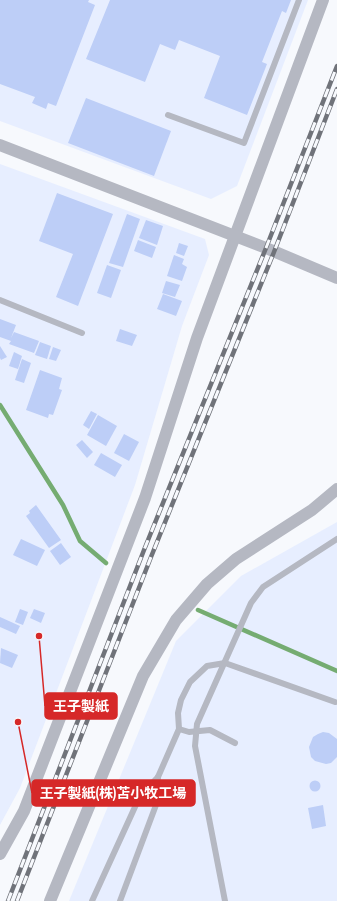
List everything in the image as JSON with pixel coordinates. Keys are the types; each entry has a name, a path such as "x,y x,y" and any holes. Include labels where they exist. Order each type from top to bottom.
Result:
{"street":[{"path":"0,854 24,811 142,506 197,338 323,0"},
{"path":"0,144 266,248 337,278"},
{"path":"50,901 143,676 176,620 207,584 236,558 312,510 337,489"}],"lane":[{"path":"168,115 244,143 299,0"},
{"path":"0,300 82,333"},
{"path":"225,901 195,746 197,724 251,603 263,587 337,539"},
{"path":"120,901 156,805 158,777 179,729 178,713 181,700 190,682 207,666 225,663 335,702"},
{"path":"179,729 189,732 210,730 234,742"},
{"path":"92,901 140,796 158,777"}],"shaded area":[{"path":"0,0 308,0 237,186 211,199 0,121"},
{"path":"0,164 205,239 209,255 182,326 135,485 20,788 0,825"},
{"path":"337,522 337,901 69,901 176,641 241,576"}],"building":[{"path":"0,0 89,0 88,2 95,5 56,106 48,103 46,109 32,103 35,97 0,84"},
{"path":"110,0 291,0 286,13 282,11 262,62 267,64 247,115 204,98 220,56 179,40 175,50 160,44 145,82 86,59"},
{"path":"86,98 171,131 154,176 68,143"},
{"path":"57,193 113,214 78,306 56,297 73,254 39,241"},
{"path":"127,214 140,219 123,267 109,263"},
{"path":"146,220 163,226 157,245 139,238"},
{"path":"138,240 156,247 152,258 134,251"},
{"path":"179,243 188,246 184,256 176,253"},
{"path":"174,255 184,259 182,264 187,267 182,281 167,276"},
{"path":"107,265 121,270 111,298 97,293"},
{"path":"166,281 180,285 175,297 162,293"},
{"path":"163,294 182,301 176,316 157,309"},
{"path":"0,319 16,325 11,338 14,332 39,341 34,353 9,344 11,341 0,337"},
{"path":"120,329 137,335 132,346 116,341"},
{"path":"40,342 51,346 47,359 35,355"},
{"path":"0,346 7,357 1,360 0,358"},
{"path":"53,347 61,350 56,361 49,359"},
{"path":"14,352 22,356 18,369 9,366"},
{"path":"22,359 31,363 24,383 15,380"},
{"path":"40,370 62,378 59,389 62,390 53,415 49,414 48,418 26,410"},
{"path":"91,411 97,414 89,429 83,425"},
{"path":"98,415 117,426 106,446 87,435"},
{"path":"124,434 139,442 129,461 114,453"},
{"path":"82,440 93,452 87,458 76,445"},
{"path":"101,453 122,465 115,477 94,465"},
{"path":"36,505 61,540 49,548 26,516"},
{"path":"21,539 45,550 37,566 13,555"},
{"path":"61,543 71,557 60,565 50,551"},
{"path":"20,609 28,612 23,625 15,622"},
{"path":"34,609 45,613 41,623 30,618"},
{"path":"0,617 20,626 16,634 0,627"},
{"path":"1,648 18,655 12,668 0,663"},
{"path":"323,732 329,733 337,739 337,757 331,763 326,764 315,761 311,757 309,747 313,737"},
{"path":"313,781 317,781 319,782 319,790 313,791 310,788 310,784"},
{"path":"323,805 326,826 312,829 308,808"}],"waterway":[{"path":"0,405 63,505 80,541 106,563"},
{"path":"198,610 337,671"}],"railway":[{"path":"8,901 144,550 266,248 337,66"},
{"path":"17,901 151,557 274,252 337,89"}],"place":[{"name":"王子製紙","path":"39,636"},
{"name":"王子製紙(株)苫小牧工場","path":"18,722"}]}
